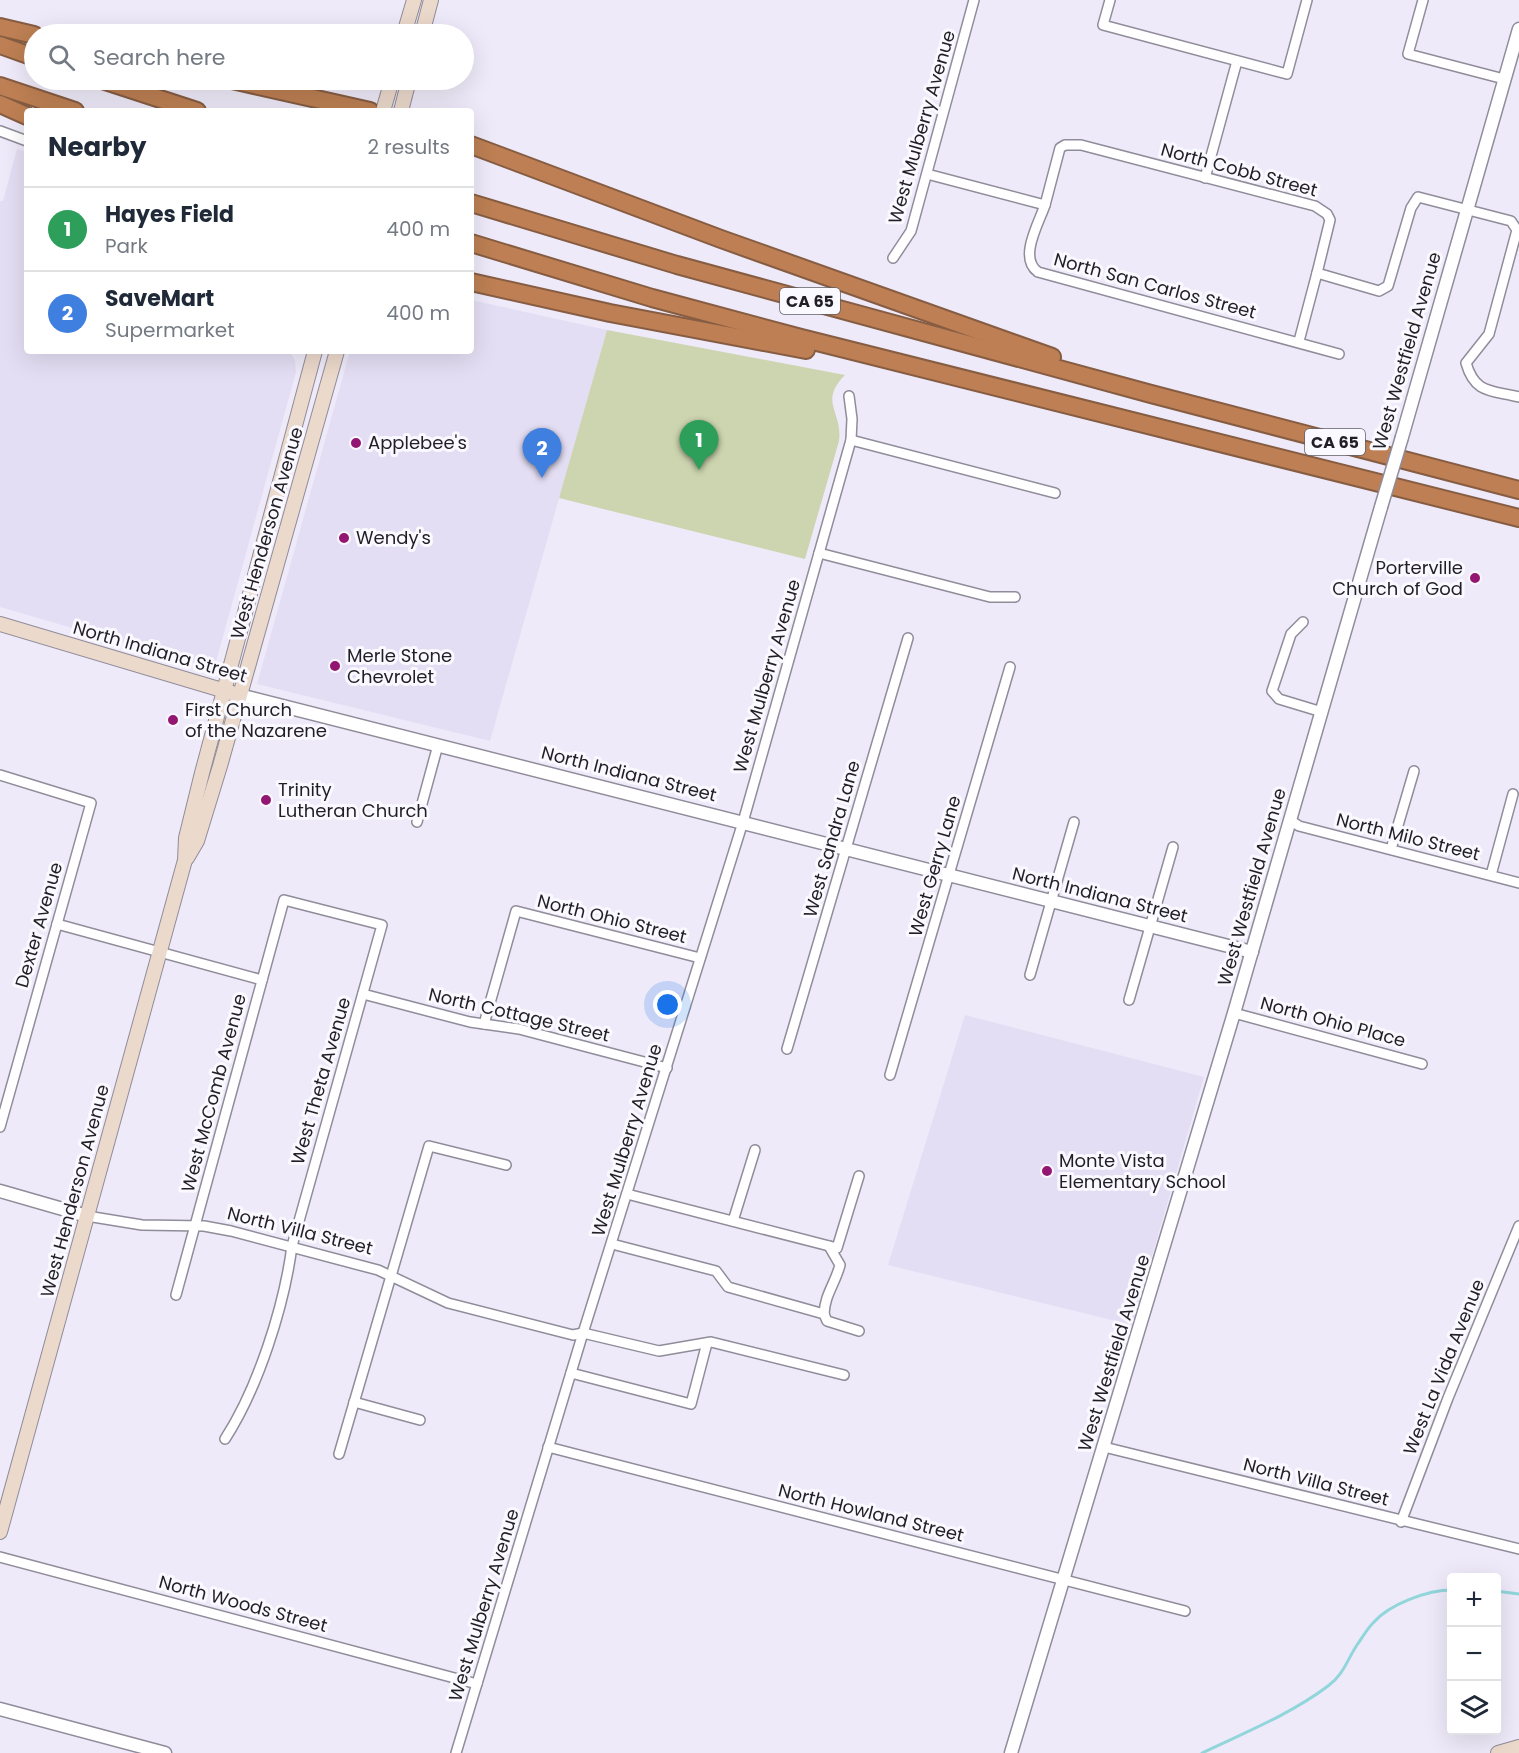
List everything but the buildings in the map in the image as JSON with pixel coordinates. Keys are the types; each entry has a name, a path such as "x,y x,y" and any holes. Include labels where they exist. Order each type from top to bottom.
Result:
{"highway":[{"path":"0,27 24,32"},
{"path":"0,45 24,53"},
{"path":"0,86 66,108"},
{"path":"132,90 187,108"},
{"path":"276,90 356,108"},
{"path":"0,104 24,115"},
{"path":"474,146 711,236 1151,394"},
{"name":"CA 65","path":"474,203 677,265 1151,394 1519,490"},
{"name":"CA 65","path":"474,244 652,298 1519,518"},
{"path":"474,283 563,304 787,346 952,382 1004,388"}],"main road":[{"path":"407,24 414,0"},
{"path":"425,24 431,0"},
{"path":"384,108 389,90"},
{"path":"402,108 406,90"},
{"name":"West Henderson Avenue","path":"0,1532 185,860 186,838 223,691 314,354"},
{"name":"West Henderson Avenue","path":"185,860 197,841 336,354"},
{"path":"295,500 289,489 290,477 307,403 305,388"},
{"path":"265,604 264,589 273,551 272,538 266,537"},
{"name":"North Indiana Street","path":"0,624 239,695"},
{"path":"1498,1753 1519,1747"}],"street":[{"name":"West Mulberry Avenue","path":"893,258 911,231 974,0"},
{"path":"1110,0 1103,25 1287,74 1307,0"},
{"path":"1423,0 1408,54 1504,79"},
{"name":"West Westfield Avenue","path":"1011,1753 1252,952 1519,28"},
{"path":"1205,178 1237,61"},
{"path":"0,131 24,140"},
{"name":"North Cobb Street","path":"1045,205 1058,154 1065,145 1081,146 1315,206 1327,214 1329,229 1317,273"},
{"path":"927,174 1045,205"},
{"path":"1299,341 1317,273 1383,290 1388,286 1415,199 1424,198 1466,207 1511,221 1518,230 1489,334 1466,363 1470,377 1480,388 1519,397"},
{"name":"North San Carlos Street","path":"1045,205 1028,256 1033,268 1038,272 1299,341 1339,354"},
{"name":"West Mulberry Avenue","path":"456,1753 583,1333 743,822 851,440 852,419 849,396"},
{"path":"851,440 1055,493"},
{"path":"819,553 990,597 1015,597"},
{"path":"1304,622 1291,634 1272,691 1279,699 1322,712"},
{"name":"West Sandra Lane","path":"787,1049 908,638"},
{"name":"West Gerry Lane","path":"890,1075 1010,667"},
{"name":"North Indiana Street","path":"239,695 1252,952"},
{"path":"417,822 438,745"},
{"path":"1391,849 1414,771"},
{"name":"Dexter Avenue","path":"0,775 91,803 0,1127"},
{"path":"1491,875 1513,794"},
{"name":"North Milo Street","path":"1290,820 1299,826 1519,883"},
{"path":"1030,975 1074,822"},
{"path":"1129,1000 1173,847"},
{"name":"West McComb Avenue","path":"176,1295 284,900 382,925"},
{"name":"North Ohio Street","path":"484,1024 516,911 700,958"},
{"path":"57,924 262,980"},
{"name":"West Theta Avenue","path":"225,1439 244,1409 255,1383 286,1279 292,1246 382,925"},
{"name":"North Cottage Street","path":"363,994 484,1024 519,1029 667,1068"},
{"name":"North Ohio Place","path":"1234,1013 1422,1064"},
{"path":"339,1454 429,1146 506,1165"},
{"path":"733,1221 755,1150"},
{"path":"859,1176 833,1247 840,1265 835,1283 825,1297 824,1314 827,1321 859,1331"},
{"name":"North Villa Street","path":"0,1191 87,1216 142,1225 195,1225 292,1246 392,1275 448,1303 573,1335 583,1333 659,1351 707,1343"},
{"path":"627,1194 833,1247"},
{"name":"West La Vida Avenue","path":"1401,1522 1448,1398 1519,1226"},
{"path":"612,1244 717,1271 728,1287 824,1314"},
{"path":"571,1373 691,1404 707,1343 844,1376"},
{"path":"354,1402 420,1419"},
{"name":"North Howland Street","path":"548,1447 1185,1611"},
{"name":"North Villa Street","path":"1104,1447 1401,1522 1519,1549"},
{"name":"North Woods Street","path":"0,1557 477,1684"},
{"path":"0,1709 165,1753"}],"shaded area":[{"path":"17,149 24,151 24,354 291,354 295,360 296,372 214,669 0,607 0,201 3,201"},
{"path":"474,301 607,330 490,741 257,684 349,354 474,354"},
{"name":"Monte Vista Elementary School","path":"965,1015 1204,1077 1132,1325 888,1265"}],"green space":[{"path":"607,330 845,375 837,384 832,400 838,422 839,441 805,559 559,498"}],"waterway":[{"path":"1202,1753 1283,1714 1328,1686 1342,1672 1369,1628 1389,1610 1421,1595 1447,1590"},
{"path":"1501,1592 1519,1594"}],"place":[{"name":"Applebee's","path":"356,443"},
{"name":"Hayes Field","path":"699,470"},
{"name":"SaveMart","path":"542,478"},
{"name":"Wendy's","path":"344,538"},
{"name":"Porterville Church of God","path":"1475,578"},
{"name":"Merle Stone Chevrolet","path":"335,666"},
{"name":"First Church of the Nazarene","path":"173,720"},
{"name":"Trinity Lutheran Church","path":"266,800"},
{"name":"Monte Vista Elementary School","path":"1047,1171"}]}
